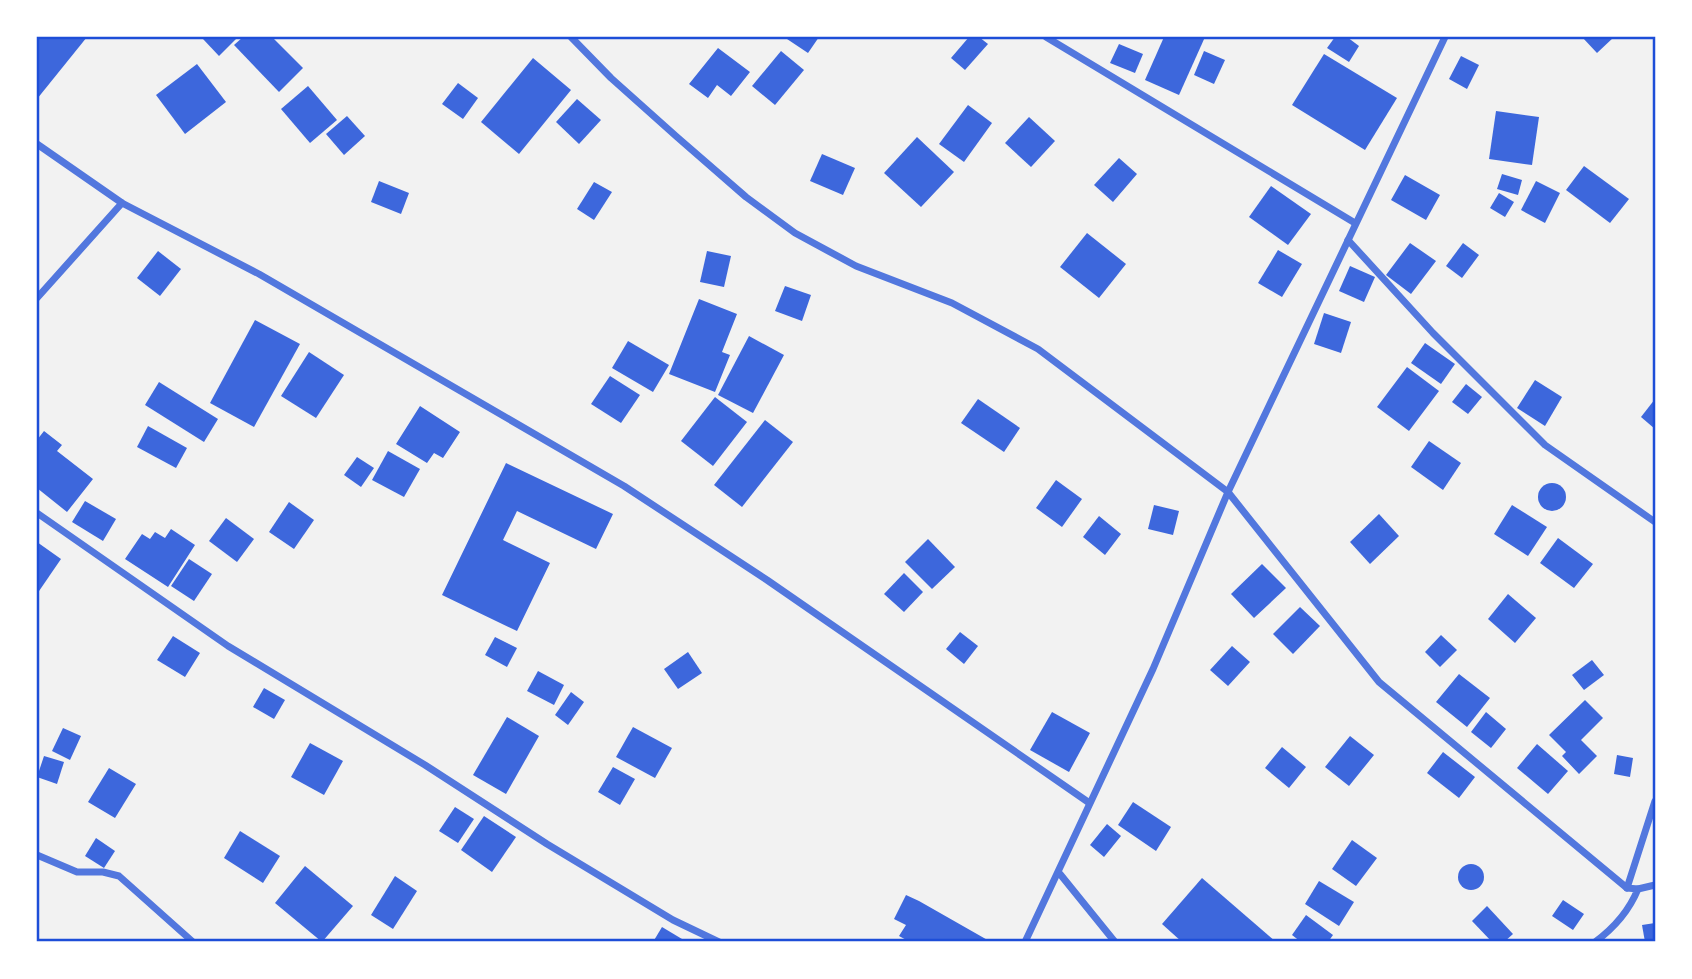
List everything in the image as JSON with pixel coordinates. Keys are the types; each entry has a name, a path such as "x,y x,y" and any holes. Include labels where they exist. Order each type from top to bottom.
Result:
{"street":[{"path":"571,37 611,78 706,163 795,233 856,266 952,303 1038,349 1228,492 1380,682 1627,888 1638,889 1655,885"},
{"path":"1046,37 1355,223"},
{"path":"1025,942 1060,874 1088,802 1153,669 1228,492 1445,37"},
{"path":"37,144 122,203 259,274 624,486 767,580 1088,802"},
{"path":"37,298 122,203"},
{"path":"1348,240 1433,333 1545,445 1655,522"},
{"path":"37,513 228,646 673,920 719,942"},
{"path":"1627,888 1655,801"},
{"path":"37,855 77,872 103,872 119,876 193,942"},
{"path":"1060,874 1115,942"},
{"path":"1595,942 1620,919 1638,889"}],"building":[{"path":"37,37 87,37 37,99"},
{"path":"238,37 219,56 203,39"},
{"path":"243,37 272,37 303,68 279,92 234,45"},
{"path":"784,37 819,37 808,53"},
{"path":"969,37 979,37 988,44 965,70 951,58"},
{"path":"1164,37 1205,37 1179,95 1145,80"},
{"path":"1335,37 1347,37 1359,46 1349,62 1327,48"},
{"path":"1582,37 1614,37 1597,53"},
{"path":"1119,44 1143,54 1135,73 1110,63"},
{"path":"718,48 750,72 731,96 717,85 708,98 689,84"},
{"path":"781,51 804,70 775,105 752,86"},
{"path":"1204,51 1225,60 1214,84 1194,75"},
{"path":"1324,54 1397,98 1365,150 1292,105"},
{"path":"1461,56 1479,65 1467,89 1449,79"},
{"path":"533,58 571,90 519,154 481,122"},
{"path":"197,64 226,102 185,134 156,95"},
{"path":"458,83 478,98 463,119 442,104"},
{"path":"308,86 337,120 310,143 281,109"},
{"path":"577,99 601,120 579,144 556,122"},
{"path":"968,105 992,123 964,162 939,144"},
{"path":"1496,111 1539,117 1532,165 1489,159"},
{"path":"347,116 365,136 344,155 326,134"},
{"path":"1029,117 1055,141 1031,167 1005,143"},
{"path":"917,137 954,172 921,207 884,173"},
{"path":"822,154 855,168 843,195 810,181"},
{"path":"1119,158 1137,174 1113,202 1094,185"},
{"path":"1584,166 1629,199 1610,223 1566,190"},
{"path":"1502,174 1522,180 1518,195 1497,189"},
{"path":"1405,175 1440,195 1426,220 1391,200"},
{"path":"379,181 409,193 401,214 371,202"},
{"path":"1536,181 1560,193 1545,223 1521,210"},
{"path":"594,182 612,192 594,220 577,209"},
{"path":"1271,186 1311,214 1288,245 1249,217"},
{"path":"1499,193 1514,202 1505,217 1490,208"},
{"path":"1087,233 1126,264 1099,298 1060,267"},
{"path":"1410,243 1436,261 1411,294 1386,275"},
{"path":"1463,243 1479,255 1462,278 1446,266"},
{"path":"1278,250 1302,264 1282,297 1258,283"},
{"path":"158,251 181,269 160,296 137,278"},
{"path":"707,251 731,256 724,287 700,282"},
{"path":"1350,266 1375,277 1364,302 1339,291"},
{"path":"785,286 811,295 802,321 775,311"},
{"path":"699,299 737,314 722,352 730,355 715,392 669,374"},
{"path":"1324,313 1351,322 1341,353 1314,344"},
{"path":"255,320 300,344 254,427 210,403"},
{"path":"749,336 784,355 753,413 718,395"},
{"path":"628,341 669,365 653,392 612,368"},
{"path":"1425,343 1455,364 1441,384 1411,363"},
{"path":"309,352 344,375 316,418 281,396"},
{"path":"1407,367 1439,391 1409,431 1377,407"},
{"path":"610,376 640,395 621,423 591,404"},
{"path":"1535,380 1562,397 1545,426 1517,408"},
{"path":"159,382 218,419 204,442 145,405"},
{"path":"1466,384 1482,397 1468,414 1452,402"},
{"path":"715,397 747,422 713,466 681,441"},
{"path":"978,399 1020,428 1004,452 961,423"},
{"path":"1655,399 1655,429 1641,417"},
{"path":"420,406 460,432 443,458 434,453 427,463 396,444"},
{"path":"765,420 793,442 742,507 714,485"},
{"path":"148,426 187,448 176,468 137,447"},
{"path":"44,431 62,445 57,451 93,479 67,512 37,488 37,440"},
{"path":"1429,441 1461,463 1443,490 1411,467"},
{"path":"388,451 420,469 404,497 372,480"},
{"path":"357,457 374,468 361,487 344,475"},
{"path":"506,463 613,514 596,549 517,511 503,540 550,563 517,631 442,595"},
{"path":"1056,480 1082,499 1062,527 1036,508"},
{"path":"1552,483 1562,487 1566,497 1562,507 1552,511 1542,507 1538,497 1542,487"},
{"path":"85,501 116,519 103,541 72,522"},
{"path":"289,502 314,520 294,549 269,532"},
{"path":"1154,505 1179,511 1173,535 1148,529"},
{"path":"1512,505 1547,527 1528,556 1494,534"},
{"path":"1379,514 1399,536 1370,564 1350,542"},
{"path":"1099,516 1121,534 1105,555 1083,537"},
{"path":"226,518 254,539 237,562 209,541"},
{"path":"171,529 195,545 168,587 125,559 142,534 150,539 155,532 165,538"},
{"path":"1558,538 1593,564 1574,588 1540,563"},
{"path":"928,539 955,567 932,589 905,562"},
{"path":"37,542 61,559 37,594"},
{"path":"189,559 212,574 194,601 171,586"},
{"path":"1262,564 1286,588 1254,618 1231,594"},
{"path":"904,573 923,592 904,612 884,594"},
{"path":"1508,594 1536,618 1515,643 1488,619"},
{"path":"1300,607 1320,626 1293,654 1273,634"},
{"path":"960,632 978,646 964,664 946,649"},
{"path":"1441,635 1457,650 1440,667 1425,652"},
{"path":"173,636 200,653 185,677 157,660"},
{"path":"495,637 517,648 507,667 485,655"},
{"path":"1232,646 1250,662 1228,686 1210,670"},
{"path":"688,652 702,673 678,689 664,669"},
{"path":"1592,660 1604,675 1584,690 1572,675"},
{"path":"538,671 564,685 554,705 527,691"},
{"path":"1459,674 1490,698 1467,727 1436,702"},
{"path":"264,688 285,700 274,719 253,707"},
{"path":"571,692 584,702 568,725 555,715"},
{"path":"1585,700 1603,718 1581,740 1597,756 1579,774 1562,756 1566,752 1549,735"},
{"path":"1052,712 1090,733 1069,772 1030,750"},
{"path":"1486,712 1506,729 1491,748 1471,732"},
{"path":"507,717 539,736 506,794 473,775"},
{"path":"633,727 672,748 655,778 616,757"},
{"path":"63,728 81,736 70,760 52,751"},
{"path":"1350,736 1374,755 1349,786 1325,767"},
{"path":"310,743 343,761 324,795 291,777"},
{"path":"1537,744 1568,771 1548,794 1517,768"},
{"path":"1282,747 1306,767 1289,788 1265,768"},
{"path":"1443,752 1475,777 1459,798 1427,773"},
{"path":"1617,755 1633,758 1630,777 1614,774"},
{"path":"44,756 64,762 57,784 37,777"},
{"path":"613,767 635,779 620,805 598,792"},
{"path":"109,768 136,784 115,818 88,802"},
{"path":"1133,802 1171,827 1156,851 1118,825"},
{"path":"455,807 474,819 458,843 439,831"},
{"path":"484,816 516,837 492,872 461,850"},
{"path":"1107,824 1121,836 1104,857 1090,845"},
{"path":"240,831 280,856 263,883 224,858"},
{"path":"96,838 115,851 104,868 85,856"},
{"path":"1352,840 1377,858 1356,886 1332,869"},
{"path":"1471,864 1480,868 1484,877 1480,886 1471,890 1462,886 1458,877 1462,868"},
{"path":"305,866 353,906 322,942 275,903"},
{"path":"395,876 417,891 393,929 371,915"},
{"path":"1202,878 1276,942 1182,942 1162,924"},
{"path":"1319,881 1354,902 1339,926 1305,904"},
{"path":"906,895 991,942 910,942 899,936 906,925 894,919"},
{"path":"1563,900 1584,914 1573,930 1552,916"},
{"path":"1487,906 1513,934 1504,942 1492,942 1472,921"},
{"path":"1306,915 1333,935 1328,942 1301,942 1292,935"},
{"path":"1655,923 1655,942 1645,942 1642,925"},
{"path":"662,927 687,942 653,942"}]}
